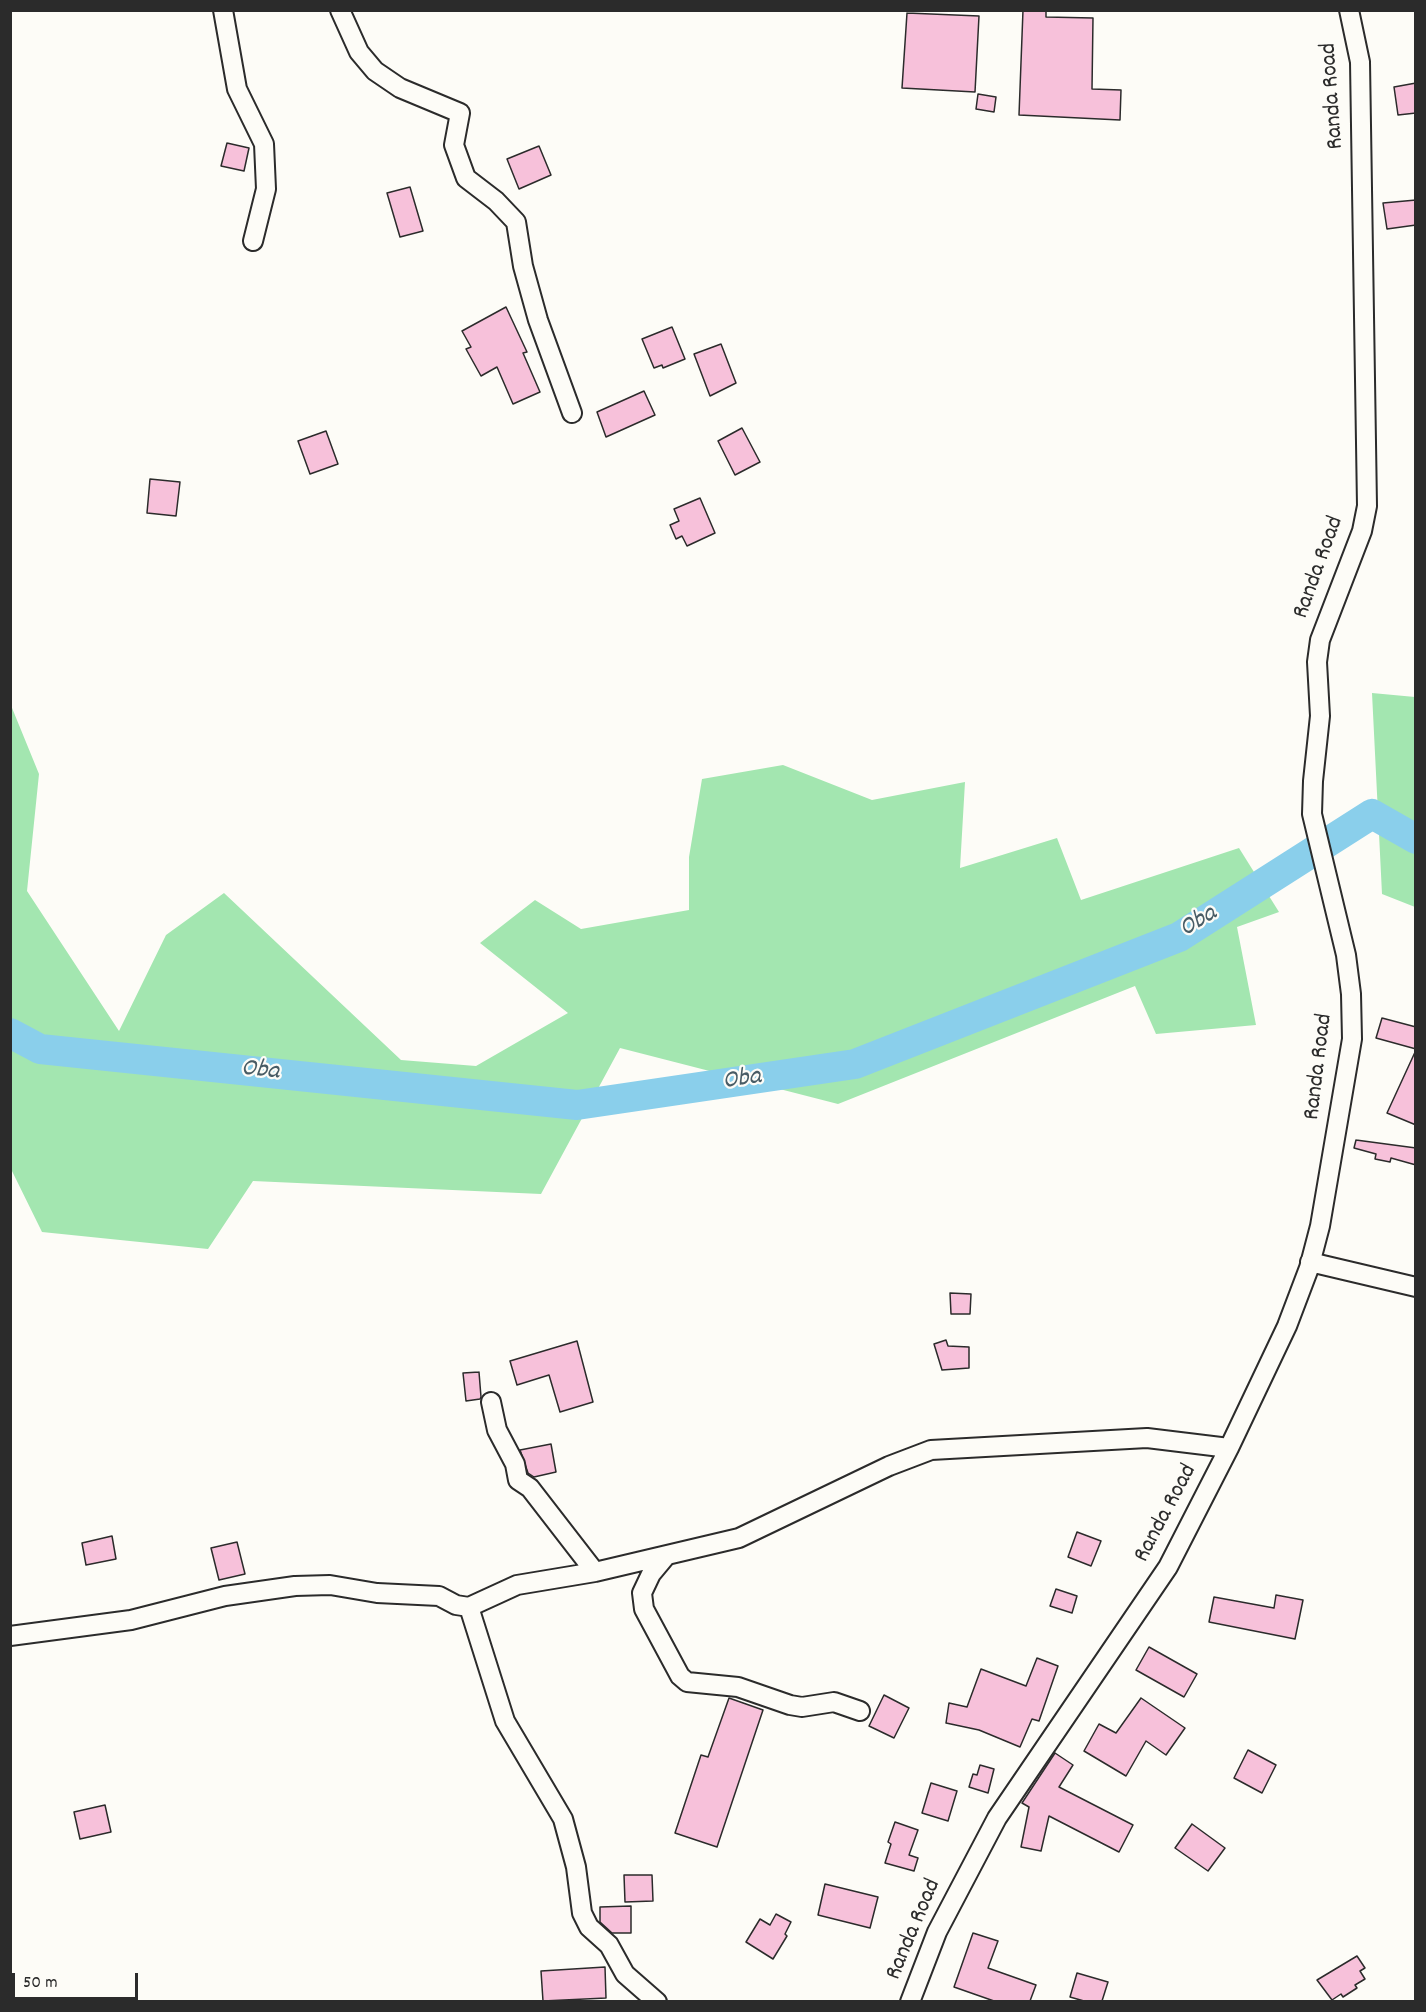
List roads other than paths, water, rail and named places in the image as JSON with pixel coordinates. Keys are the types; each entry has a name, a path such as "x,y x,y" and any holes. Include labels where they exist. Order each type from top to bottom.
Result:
{"street":[{"path":"223,10 237,89 264,144 266,189 253,241"},
{"path":"340,10 359,52 375,71 400,88 460,113 454,145 466,178 496,201 516,222 523,266 538,320 572,413"},
{"name":"Randa Road","path":"910,2001 937,1932 997,1818 1168,1567 1229,1448 1287,1326 1320,1226 1352,1039 1351,994 1346,955 1312,814 1320,716 1317,662 1320,640 1362,531 1367,506 1360,62 1349,10"},
{"path":"1310,1262 1416,1287"},
{"path":"491,1402 497,1430 515,1464 518,1480 530,1488 595,1572"},
{"path":"10,1636 131,1620 225,1596 295,1586 330,1585 377,1593 439,1596 456,1605 469,1607 517,1585 595,1572 752,1533 889,1466 931,1450 1147,1438 1229,1448"},
{"path":"666,1556 651,1574 642,1593 644,1609 680,1676 687,1682 738,1687 790,1705 802,1707 834,1702 860,1711"},
{"path":"469,1607 505,1721 563,1819 576,1867 582,1913 589,1927 609,1945 625,1974 657,2001"}],"waterway":[{"name":"Oba","path":"10,1033 40,1049 577,1105 855,1064 1179,937 1372,814 1416,839"}]}
